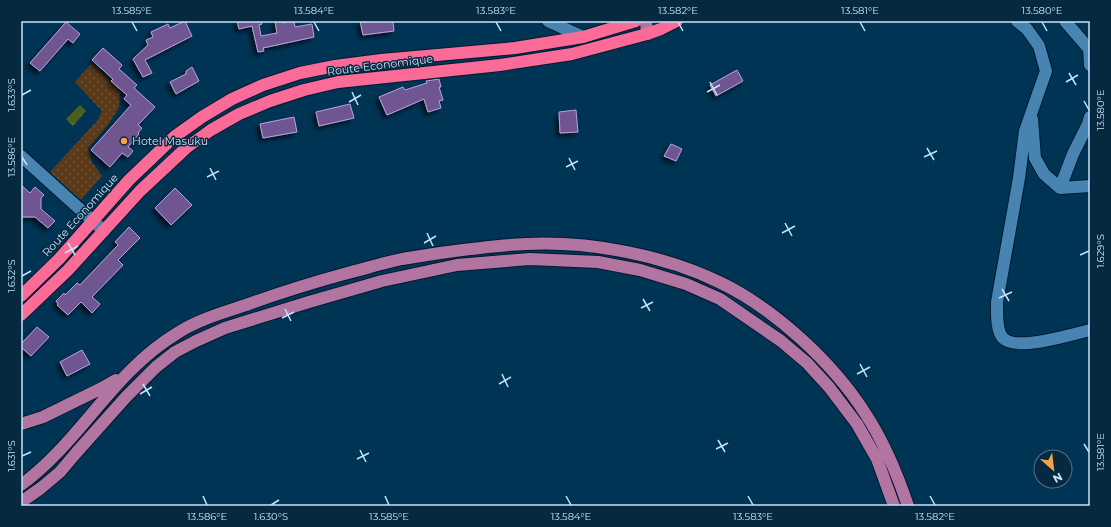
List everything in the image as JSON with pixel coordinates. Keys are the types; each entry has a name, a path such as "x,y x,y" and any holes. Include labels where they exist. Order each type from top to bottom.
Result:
{"highway":[{"path":"586,36 614,21"},
{"name":"Route Economique","path":"21,296 59,259 129,180 174,137 202,117 232,99 263,85 300,73 335,66 381,60 515,48 586,36 636,21"},
{"name":"Route Economique","path":"21,315 68,270 140,191 186,148 211,130 233,117 270,101 304,90 338,82 500,65 572,54 647,34 661,25 677,21"},
{"path":"498,50 500,65"}],"main road":[{"path":"646,21 647,34"},
{"path":"21,424 44,417 115,381 146,355 175,334 190,326 230,310 301,286 401,259 482,247 528,244 593,247 642,255 688,269 722,283 755,302 787,326 842,380 866,413 886,449 908,506"},
{"path":"21,502 60,472 126,397 156,367 175,352 196,340 225,328 382,280 457,265 530,259 598,262 640,270 686,284 726,303 781,341 807,363 828,387 857,424 877,459 894,506"},
{"path":"21,485 44,466 70,439 114,388 146,355"}],"street":[{"path":"548,21 586,36"},
{"path":"1017,21 1027,29 1039,46 1046,71 1025,131 1019,178 997,302 998,329 1003,338 1013,343 1038,342 1090,330"},
{"path":"1065,21 1089,49 1090,65"},
{"path":"1032,112 1035,158 1044,174 1060,188 1090,186"},
{"path":"1060,188 1073,154 1090,117"},
{"path":"21,156 104,230"}],"shaded area":[{"path":"92,63 120,90 119,107 108,125 88,148 92,162 102,176 81,200 50,172 97,121 102,111 75,82"}],"water":[{"path":"80,105 86,111 73,126 66,119"}],"building":[{"path":"185,21 192,36 145,60 152,73 143,77 133,59 148,45 146,40 153,37 151,32 168,24 170,28"},
{"path":"237,21 261,21 262,24 259,25 261,36 277,33 275,21 282,21 282,23 294,21 295,27 312,24 314,37 263,48 264,51 258,52 252,26 239,29"},
{"path":"360,21 393,21 394,31 363,35"},
{"path":"66,22 80,34 73,43 68,39 40,71 30,63"},
{"path":"103,48 122,65 119,69 137,85 134,88 155,107 138,125 142,128 128,147 133,151 128,157 122,153 110,167 91,150 131,105 124,99 127,95 111,81 113,79 92,60"},
{"path":"192,67 199,81 176,94 170,82 186,74 186,71"},
{"path":"737,70 743,81 716,96 710,85"},
{"path":"439,79 441,87 439,87 443,100 439,101 441,108 428,112 424,99 387,115 379,97 403,87 405,90 427,83 426,81"},
{"path":"350,104 354,118 319,126 316,112"},
{"path":"576,110 578,132 560,133 559,112"},
{"path":"294,117 297,132 263,138 260,124"},
{"path":"671,144 682,149 676,161 664,156"},
{"path":"21,185 30,193 35,187 44,195 41,198 41,209 55,221 48,228 35,217 21,217"},
{"path":"175,188 192,205 171,225 155,208"},
{"path":"129,227 140,238 118,260 123,265 92,297 100,304 92,313 81,302 68,315 57,305 58,304 56,301 64,293 65,295 77,283 80,285 118,245 115,242"},
{"path":"37,327 49,337 31,356 21,347 21,344"},
{"path":"82,350 90,364 67,376 60,362"}],"place":[{"name":"Hotel Masuku","path":"124,141"}]}
